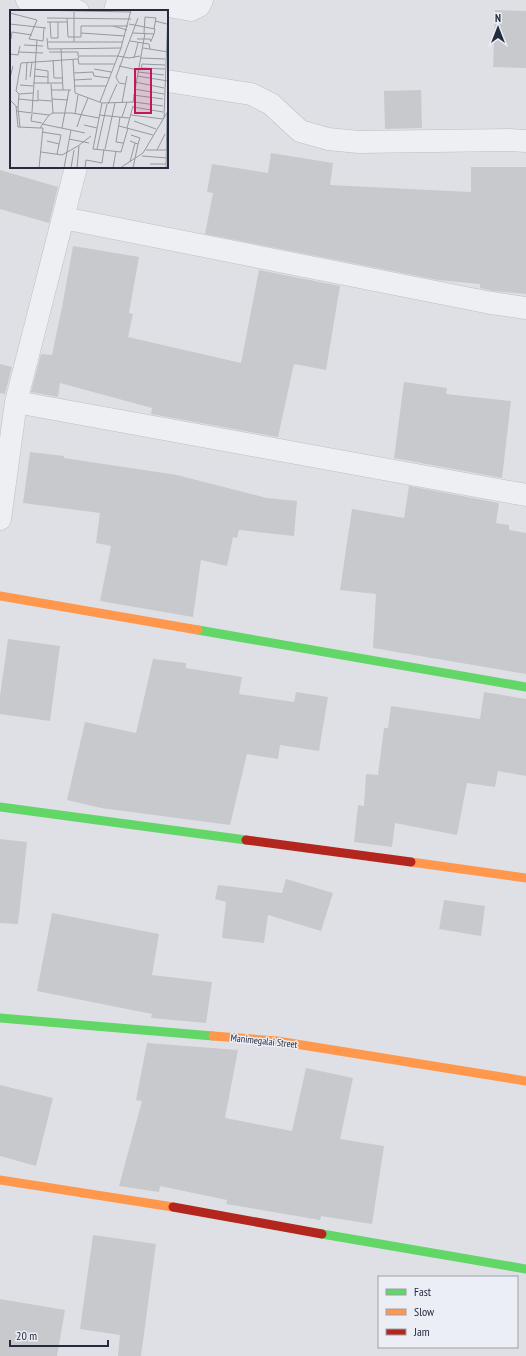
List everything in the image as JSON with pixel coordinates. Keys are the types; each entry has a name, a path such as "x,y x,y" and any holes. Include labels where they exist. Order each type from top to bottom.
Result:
{"street":[{"path":"27,0 73,10"},
{"path":"115,10 118,0"},
{"path":"132,0 191,10 199,6 202,0"},
{"path":"168,81 251,94 271,104 300,131 328,139 359,142 526,141"},
{"path":"0,519 16,402 76,168"},
{"path":"63,218 491,303 526,308"},
{"path":"16,402 526,495"},
{"path":"0,596 526,687"},
{"path":"0,807 526,878"},
{"name":"Manimegalai Street","path":"0,1018 277,1041 526,1081"},
{"path":"0,1180 153,1204 526,1269"}],"building":[{"path":"495,10 526,11 526,68 493,67"},
{"path":"421,90 422,128 385,129 384,91"},
{"path":"271,153 333,163 330,185 471,192 471,167 526,167 526,294 493,291 480,288 480,284 438,280 205,234 213,193 207,192 212,164 268,173"},
{"path":"0,170 58,187 49,223 0,209"},
{"path":"73,246 139,257 129,313 133,314 128,337 241,363 259,270 340,286 326,370 294,364 278,437 151,414 152,408 60,383 58,397 31,392 41,354 52,355"},
{"path":"0,364 12,367 5,394 0,393"},
{"path":"404,382 447,388 446,394 511,401 502,478 394,458"},
{"path":"30,452 64,456 64,458 177,475 267,498 297,501 294,536 239,530 237,538 233,537 227,566 201,560 193,617 100,601 111,546 96,543 100,513 23,503"},
{"path":"409,486 499,503 496,523 509,525 509,530 526,533 526,674 373,648 376,594 340,590 352,509 404,518"},
{"path":"8,639 60,646 50,721 0,714 0,696"},
{"path":"153,659 186,663 186,668 242,677 239,694 294,702 296,692 328,697 319,751 280,745 278,759 247,754 230,825 101,808 67,800 85,722 136,733"},
{"path":"484,692 526,699 526,776 498,771 495,787 467,783 457,835 395,823 392,847 354,842 358,805 364,806 366,774 378,775 384,728 388,728 391,706 480,719"},
{"path":"0,839 27,842 18,924 0,923"},
{"path":"286,879 333,893 321,931 268,915 264,943 222,938 226,902 215,899 218,885 282,893"},
{"path":"444,900 485,906 481,936 439,929"},
{"path":"52,913 159,934 152,975 212,982 206,1023 151,1018 152,1014 37,991"},
{"path":"147,1043 238,1050 225,1118 292,1131 306,1068 353,1078 340,1139 384,1146 372,1224 321,1216 320,1220 226,1204 227,1200 160,1186 159,1192 119,1186 142,1101 136,1100"},
{"path":"0,1085 53,1098 36,1166 0,1156"},
{"path":"93,1235 156,1244 141,1356 118,1356 120,1335 80,1329"},
{"path":"0,1299 65,1310 57,1356 0,1356"}],"traffic: fast":[{"path":"198,630 526,687"},
{"path":"0,807 246,840"},
{"path":"0,1018 213,1036"},
{"path":"322,1234 526,1269"}],"traffic: slow":[{"path":"0,596 198,630"},
{"path":"411,862 526,878"},
{"path":"213,1036 277,1041 526,1081"},
{"path":"0,1180 173,1207"}],"traffic: jam":[{"path":"246,840 411,862"},
{"path":"173,1207 322,1234"}]}
